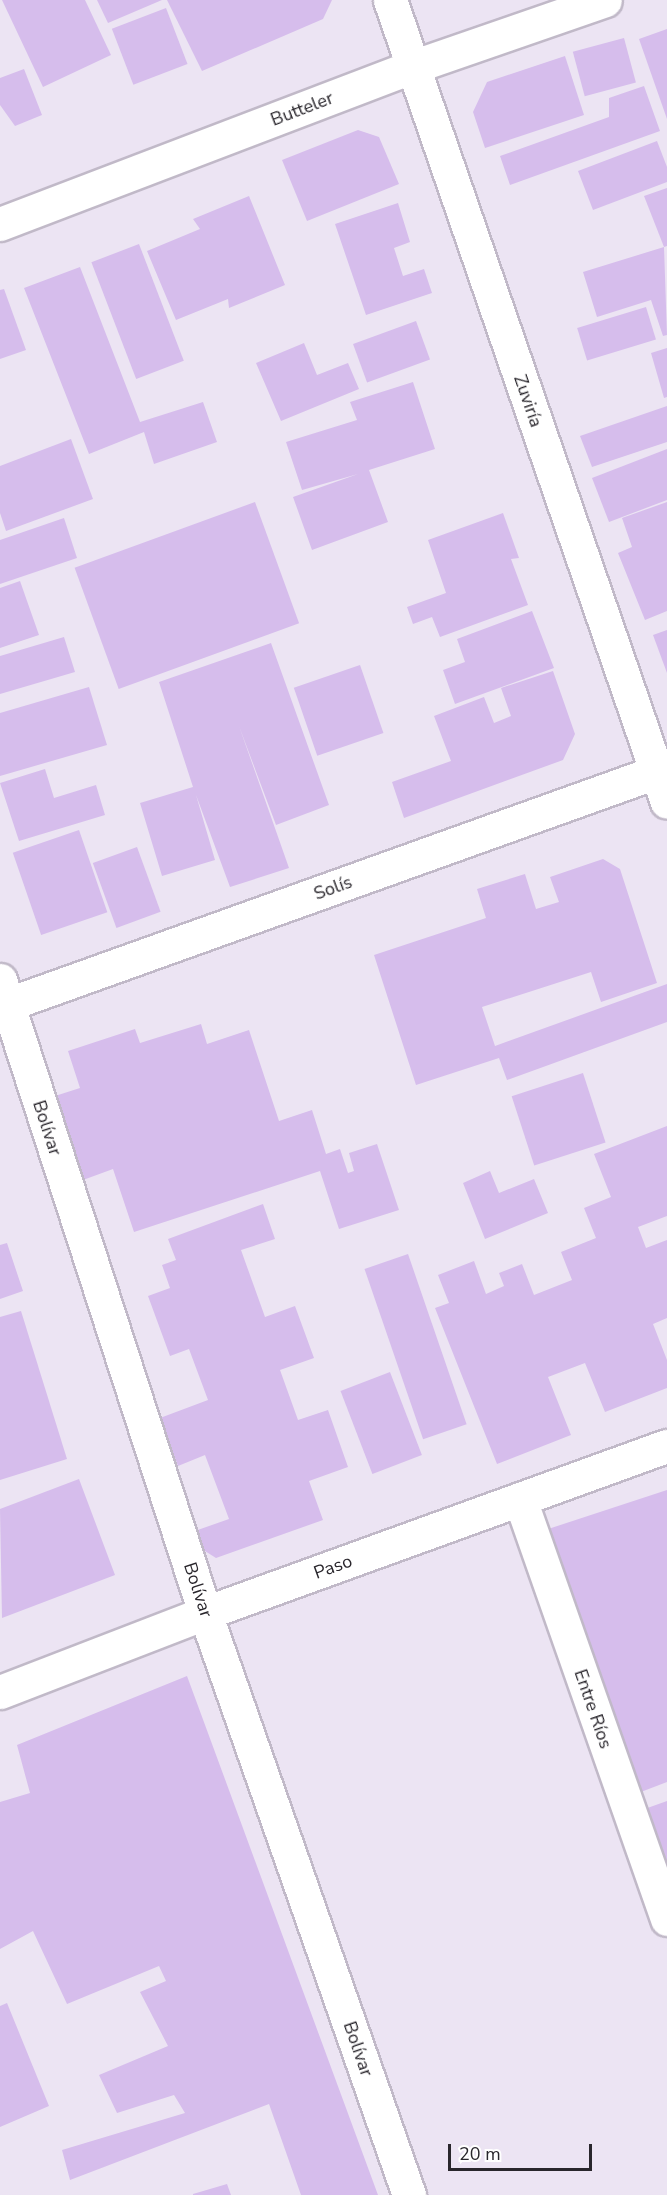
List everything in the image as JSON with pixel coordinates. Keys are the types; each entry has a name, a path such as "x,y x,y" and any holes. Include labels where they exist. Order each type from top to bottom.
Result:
{"street":[{"name":"Zuviría","path":"390,0 664,781"},
{"name":"Butteler","path":"0,224 412,67 605,0"},
{"name":"Solís","path":"2,997 664,781"},
{"name":"Bolívar","path":"2,997 205,1613 409,2195"},
{"name":"Paso","path":"0,1692 205,1613 667,1446"},
{"name":"Entre Ríos","path":"520,1499 667,1919"}],"building":[{"path":"2,0 85,0 111,55 43,87"},
{"path":"97,0 162,0 108,23"},
{"path":"167,0 332,0 323,19 202,71"},
{"path":"166,8 188,64 133,85 112,29"},
{"path":"667,29 667,119 639,39"},
{"path":"624,38 636,82 585,96 573,52"},
{"path":"565,56 584,115 485,148 473,112 487,82"},
{"path":"24,69 42,115 15,126 0,105 0,78"},
{"path":"644,86 660,131 510,185 500,156 609,117 609,98"},
{"path":"358,130 379,137 399,184 307,221 282,160"},
{"path":"657,141 667,167 667,182 593,210 578,171"},
{"path":"667,188 667,246 664,247 644,196"},
{"path":"249,196 285,285 229,308 228,299 176,320 147,251 200,229 193,219"},
{"path":"398,203 410,242 394,248 403,276 424,269 432,293 366,315 335,224"},
{"path":"139,244 184,361 136,379 91,262"},
{"path":"664,247 667,335 663,336 651,300 597,317 583,272"},
{"path":"80,267 140,422 203,402 217,442 154,464 144,432 89,454 24,288"},
{"path":"4,289 26,350 0,359 0,290"},
{"path":"646,307 656,340 587,361 577,328"},
{"path":"416,321 430,360 367,382 353,344"},
{"path":"304,343 317,375 348,363 359,389 281,421 256,363"},
{"path":"667,348 667,397 664,398 651,353"},
{"path":"413,382 435,449 369,470 388,522 312,550 293,497 358,474 302,490 286,442 357,420 350,402"},
{"path":"667,406 667,442 592,467 580,436"},
{"path":"71,439 93,499 6,531 0,513 0,466"},
{"path":"667,449 667,500 609,522 592,478"},
{"path":"255,502 299,623 119,689 75,568"},
{"path":"667,502 667,611 645,620 618,553 632,547 622,518"},
{"path":"503,513 519,558 511,559 528,605 440,637 432,617 413,624 407,607 446,593 428,540"},
{"path":"64,518 77,558 0,584 0,540"},
{"path":"20,581 39,635 0,648 0,588"},
{"path":"532,611 554,668 455,704 443,670 465,662 457,639"},
{"path":"667,630 667,673 653,635"},
{"path":"64,637 75,672 0,694 0,656"},
{"path":"271,643 329,805 276,825 239,726 289,868 230,887 196,795 215,860 162,876 140,803 193,787 159,682"},
{"path":"360,665 383,733 317,756 294,688"},
{"path":"553,671 575,734 563,760 404,818 392,782 451,761 434,716 484,697 494,723 511,716 501,688"},
{"path":"89,687 107,745 0,776 0,713"},
{"path":"45,769 54,798 96,785 105,815 19,841 0,783"},
{"path":"79,830 107,912 41,935 13,853"},
{"path":"137,847 161,912 116,928 93,863"},
{"path":"603,859 620,869 657,983 601,1002 591,972 482,1007 495,1046 667,984 667,1022 507,1080 499,1058 416,1085 374,955 486,918 477,889 525,874 536,909 559,902 550,877"},
{"path":"201,1024 207,1044 249,1030 279,1121 312,1110 326,1154 340,1149 348,1173 354,1171 349,1153 377,1144 399,1210 339,1229 320,1171 134,1232 113,1169 83,1180 55,1096 80,1088 68,1051 135,1029 140,1043"},
{"path":"583,1073 606,1142 534,1166 512,1096"},
{"path":"667,1126 667,1216 638,1227 646,1248 667,1240 667,1318 653,1324 667,1360 667,1388 605,1412 585,1363 548,1377 571,1435 497,1464 435,1308 449,1303 438,1275 474,1261 486,1294 504,1286 499,1273 522,1264 534,1295 572,1280 561,1252 596,1238 584,1208 611,1197 594,1154"},
{"path":"490,1171 499,1193 534,1179 548,1213 485,1239 463,1183"},
{"path":"263,1204 275,1239 241,1250 265,1317 295,1306 314,1358 280,1370 298,1420 328,1410 348,1467 309,1481 323,1520 216,1558 197,1546 192,1532 229,1519 205,1455 178,1466 160,1418 208,1400 189,1349 170,1356 148,1296 170,1288 162,1265 176,1260 168,1239"},
{"path":"7,1243 23,1291 0,1299 0,1245"},
{"path":"408,1254 467,1424 423,1439 365,1269"},
{"path":"21,1311 67,1459 0,1480 0,1317"},
{"path":"390,1372 422,1455 372,1474 341,1391"},
{"path":"79,1479 115,1575 2,1618 0,1509"},
{"path":"667,1490 667,1782 633,1795 536,1533"},
{"path":"187,1676 378,2195 301,2195 269,2104 70,2180 62,2150 185,2113 174,2095 117,2113 99,2075 168,2046 140,1992 166,1981 159,1966 67,2004 33,1931 0,1949 0,1802 30,1793 17,1745"},
{"path":"667,1801 667,1887 639,1811"},
{"path":"7,2003 49,2106 0,2127 0,2006"},
{"path":"227,2184 231,2195 193,2195 193,2194"}]}
